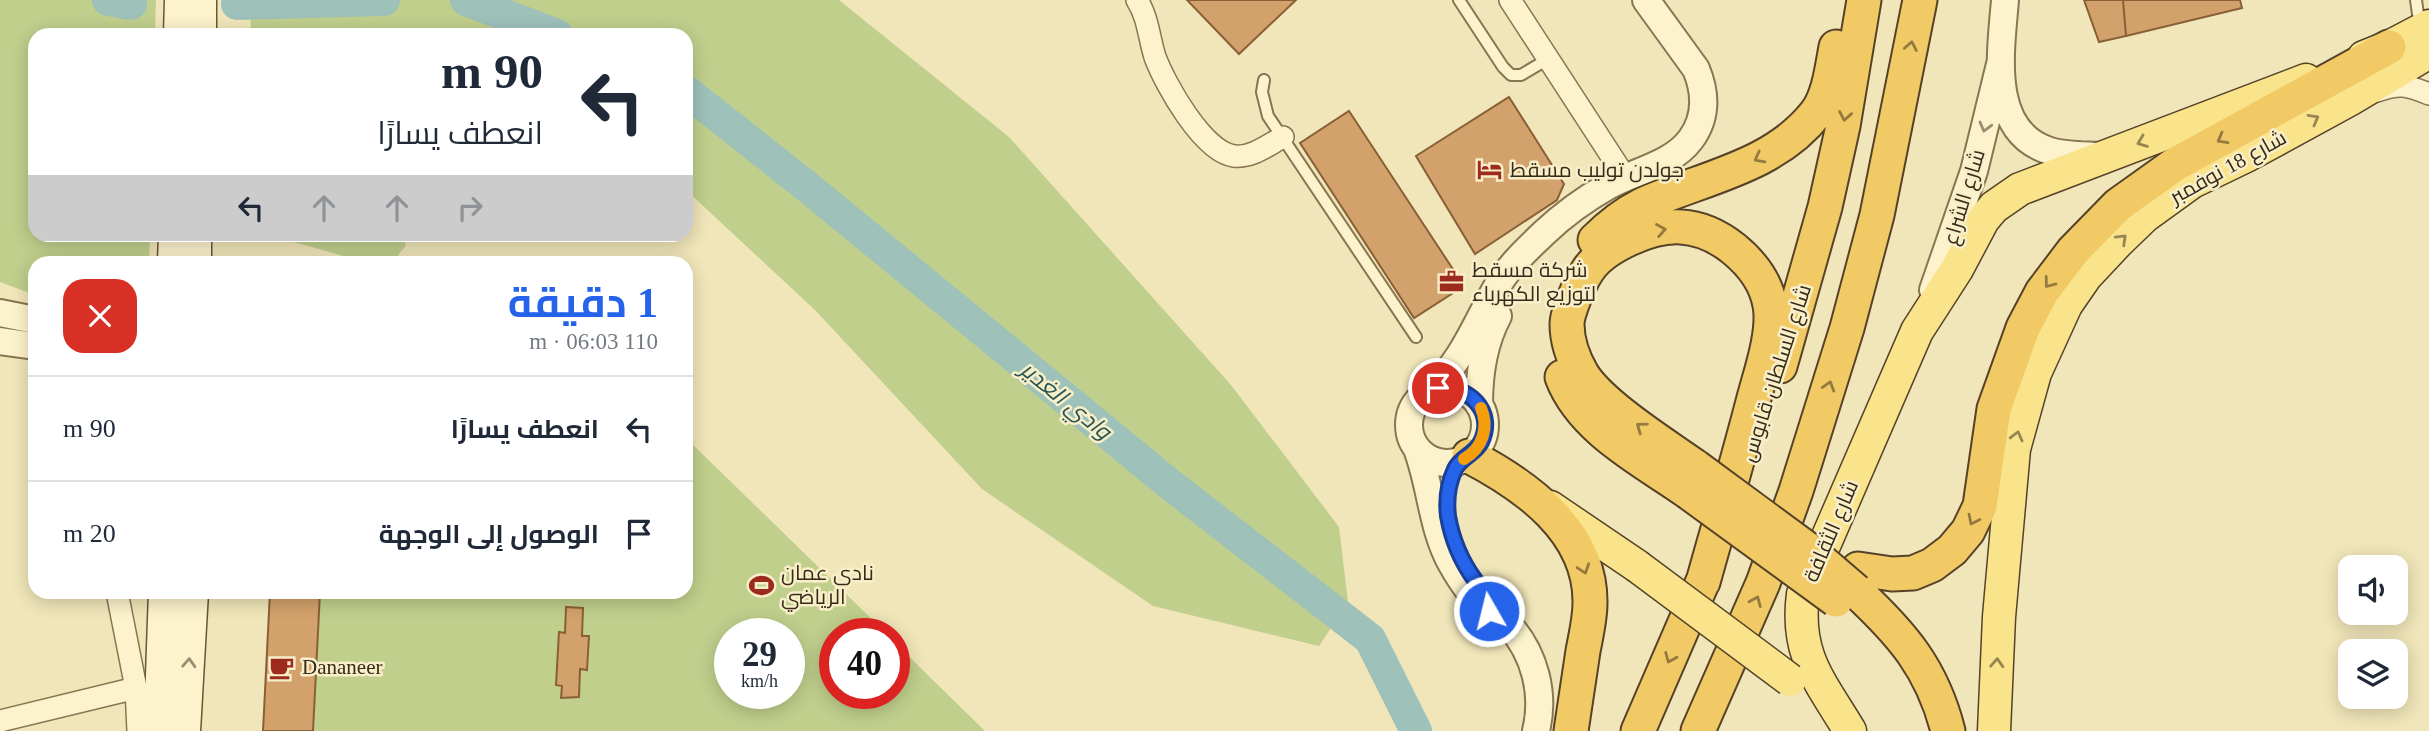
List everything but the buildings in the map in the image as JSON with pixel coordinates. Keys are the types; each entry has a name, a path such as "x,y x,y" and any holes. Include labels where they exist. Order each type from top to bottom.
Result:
{"highway":[{"path":"1846,0 1829,80 1817,112 1791,137 1760,158 1640,206 1603,232 1576,260 1556,297 1550,328 1553,354 1567,392 1587,416 1609,436 1692,480 1806,548 1892,625 1914,652 1931,683 1948,731"},
{"name":"شارع السلطان قابوس","path":"1639,731 1703,582 1764,419 1796,316 1843,126 1864,0"},
{"path":"1698,731 1763,583 1796,491 1847,328 1877,215 1920,0"},
{"path":"1853,589 1892,574 1913,573 1932,565 1951,550 1968,531 1980,506 1994,409 2023,328 2042,292 2073,251 2118,205 2174,165 2389,47"},
{"path":"1703,582 1762,368 1770,326 1770,306 1764,285 1747,259 1725,242 1707,233 1681,227 1657,229 1634,236 1609,250 1588,269 1575,296 1567,322 1569,345 1582,374 1597,393 1692,480 1853,589 1880,641 1917,702 1926,731"},
{"path":"1464,458 1500,472 1534,497 1563,528 1582,561 1589,589 1589,615 1571,731"}],"main road":[{"path":"179,28 180,0"},
{"path":"201,0 201,28"},
{"name":"شارع 18 نوفمبر","path":"1917,331 1957,269 1975,233 1994,207 2020,189 2389,47 2425,26"},
{"name":"شارع 18 نوفمبر","path":"1994,731 1999,617 2014,449 2035,373 2066,305 2086,276 2145,216 2192,182 2248,155 2348,100 2425,26"},
{"path":"177,256 189,242"},
{"name":"شارع الثقافة","path":"1850,731 1810,665 1801,630 1804,594 1917,331"},
{"path":"1534,497 1637,566 1790,680 1817,709 1832,731"},
{"path":"159,731 164,599"},
{"path":"185,731 193,599"}],"street":[{"path":"1137,0 1144,13 1155,56 1168,86 1185,113 1217,149 1231,156 1248,156 1283,137"},
{"path":"1510,0 1625,177"},
{"path":"1429,392 1455,364 1497,287 1527,249 1583,201 1625,177 1669,159 1686,145 1699,126 1704,104 1696,69 1646,0"},
{"path":"1479,405 1480,372 1487,340 1501,309 1523,277 1555,243 1592,214 1624,195 1688,165 1707,144 1713,132 1719,104 1715,75 1709,61 1666,0"},
{"name":"شارع الشراع","path":"2005,0 2001,60 2003,93 2015,127 2031,142 2051,151 2105,156"},
{"name":"شارع الشراع","path":"1917,331 1942,268 1974,171 2001,60"},
{"path":"2348,100 2397,84 2412,86 2429,93"},
{"path":"0,313 28,319"},
{"path":"0,341 28,345"},
{"path":"1417,449 1432,460 1451,463 1476,450 1484,433 1483,414 1474,398 1457,388 1438,388 1429,392 1411,413 1409,432 1430,488 1436,525 1450,561 1469,591 1517,635 1530,659 1536,674 1540,705 1536,731"},
{"path":"1464,458 1452,477 1447,495 1452,531 1468,570 1493,602 1499,616"},
{"path":"118,599 136,688 138,731"},
{"path":"0,721 136,688"}],"lane":[{"path":"1460,0 1503,67 1511,75 1521,75 1548,59"},
{"path":"1264,80 1264,105 1268,116 1416,337"}],"green space":[{"path":"0,0 156,0 155,28 28,28 28,242 150,242 149,256 28,256 28,292 0,282"},
{"path":"250,0 839,0 1009,137 1231,385 1339,527 1348,602 1319,646 1153,606 982,489 815,310 693,197 693,28 251,28"},
{"path":"294,242 405,242 406,245 398,256 344,256"},
{"name":"نادي عمان الرياضي","path":"693,445 871,618 819,618 819,709 910,709 910,658 985,731 265,731 278,599 693,599"}],"waterway":[{"name":"وادي الغدير","path":"108,0 131,4"},
{"name":"وادي الغدير","path":"237,4 384,0"},
{"name":"وادي الغدير","path":"466,0 539,28"},
{"name":"وادي الغدير","path":"693,97 1172,486 1370,639 1416,731"}],"slow traffic":[{"path":"1464,459 1476,450 1481,442 1485,423 1481,408"}],"place":[{"name":"جولدن توليب مسقط","path":"1490,170"},
{"name":"شركة مسقط لتوزيع الكهرباء","path":"1452,282"},
{"name":"نادي عمان الرياضي","path":"761,585"},
{"name":"Dananeer","path":"282,667"}],"route":[{"path":"1438,388 1457,388 1466,392 1474,398 1483,414 1485,423 1481,442 1455,469 1447,503 1455,544 1468,570 1493,602 1499,616 1489,611"}]}
